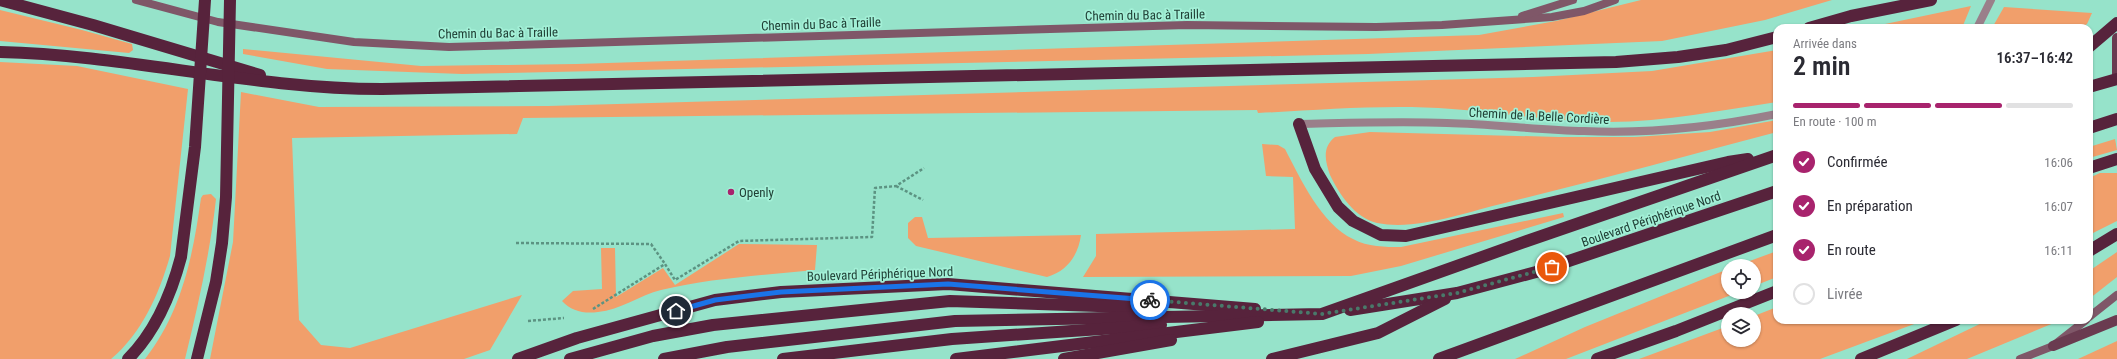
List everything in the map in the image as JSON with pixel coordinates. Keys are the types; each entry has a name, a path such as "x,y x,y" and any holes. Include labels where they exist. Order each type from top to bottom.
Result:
{"highway":[{"path":"0,0 92,25 252,73 304,86"},
{"path":"128,359 152,330 162,311 177,273 185,236 195,147 205,0"},
{"path":"197,359 216,282 222,243 226,197 230,0"},
{"path":"1823,24 1851,16 1930,0"},
{"path":"2093,44 2117,23"},
{"path":"0,52 99,60 304,86 340,89 546,86 1616,62 1678,57 1726,50 1773,38"},
{"path":"2093,86 2117,80"},
{"path":"2093,127 2117,119"},
{"path":"1299,124 1314,169 1338,207 1353,221 1380,235 1406,236 1728,162 1773,156"},
{"path":"664,359 727,347 955,321 1322,314 1535,238 1773,156"},
{"path":"2093,167 2117,159"},
{"name":"Boulevard Périphérique Nord","path":"1064,359 1322,314 1457,293 1536,272 1773,192"},
{"path":"2093,249 2117,234"},
{"path":"1439,359 1773,237"},
{"name":"Boulevard Périphérique Nord","path":"518,359 577,338 715,300 781,292 948,284 1322,314"},
{"path":"1272,359 1378,333 1457,293"},
{"path":"1596,359 1676,331 1773,293"},
{"name":"Boulevard Périphérique Nord","path":"570,359 653,336 713,325 950,301 1322,314"},
{"name":"Boulevard Périphérique Nord","path":"782,359 952,339 1322,314"},
{"name":"Boulevard Périphérique Nord","path":"956,359 1322,314"},
{"path":"1861,359 1946,324"}],"main road":[{"name":"Chemin du Bac à Traille","path":"136,0 218,22 354,42 449,47 1187,25 1376,27 1469,23 1552,17 1584,11 1615,0"},
{"name":"Chemin du Bac à Traille","path":"1512,19 1573,0"},
{"path":"2117,38 2117,80"},
{"path":"2093,314 2117,295"},
{"path":"2020,359 2117,320"},
{"path":"2053,346 2081,324"}],"street":[{"path":"1979,24 1991,0"},
{"name":"Chemin de la Belle Cordière","path":"1299,124 1391,121 1442,122 1584,131 1631,132 1676,130 1773,115"}],"path":[{"path":"516,243 651,244 675,280 739,241 872,237 875,188 896,186 924,168"},
{"path":"896,186 923,200"},
{"path":"588,312 665,264"},
{"path":"528,321 566,318"}],"shaded area":[{"path":"1641,0 1832,0 1765,20 1662,41 1368,54 462,74 327,69 243,54 243,49 421,66 576,64 1479,35 1556,21"},
{"path":"1971,6 1964,24 1885,24"},
{"path":"2004,7 2092,13 2087,24 1994,24"},
{"path":"0,10 132,44 133,50 129,53 0,41"},
{"path":"1773,51 1773,103 1651,120 1609,122 1569,121 1452,109 1379,107 1258,113 1257,110 523,118 517,134 292,138 299,320 321,345 350,348 522,295 490,350 464,359 210,359 233,242 241,92 319,107 548,106 1533,77 1652,71"},
{"path":"0,62 77,66 188,89 170,256 155,298 148,312 132,337 111,359 0,359"},
{"path":"1773,121 1773,133 1490,207 1425,223 1408,225 1377,223 1355,211 1338,190 1330,175 1326,159 1326,150 1328,145 1335,137 1370,132 1559,137 1635,137 1710,132"},
{"path":"2115,139 2117,150 2093,157 2093,146"},
{"path":"1262,144 1278,145 1285,149 1313,200 1331,223 1353,239 1365,244 1383,247 1401,247 1563,213 1564,217 1401,266 1351,276 1083,277 1096,256 1096,234 1295,229 1293,177 1266,176"},
{"path":"2100,173 2117,173 2117,221 2093,233 2093,176"},
{"path":"211,194 216,199 207,259 185,359 145,359 158,341 177,302 190,262 201,198 203,195"},
{"path":"915,217 922,217 928,238 1081,235 1077,250 1066,267 1047,277 916,246 908,238 908,223"},
{"path":"739,244 817,245 815,270 738,277 680,286 653,292 606,311 598,312 588,313 578,311 569,307 562,301 573,291 602,289 601,248 615,248 616,297 663,268 675,285"},
{"path":"1773,252 1773,279 1761,283 1761,259 1755,259"},
{"path":"2117,252 2117,277 2093,296 2093,268"},
{"path":"1721,272 1721,299 1566,359 1515,359 1585,327"},
{"path":"1773,309 1773,324 1914,324 1820,359 1639,359 1721,329 1721,347 1761,347 1761,313"},
{"path":"1980,324 2051,324 1967,359 1907,359"},
{"path":"2117,341 2117,359 2078,359"}],"way so far":[{"path":"1150,300 1322,314 1407,302 1457,293 1552,267"}],"place":[{"name":"Openly","path":"731,192"}],"route":[{"path":"676,311 715,300 781,292 948,284 1150,300"}]}
